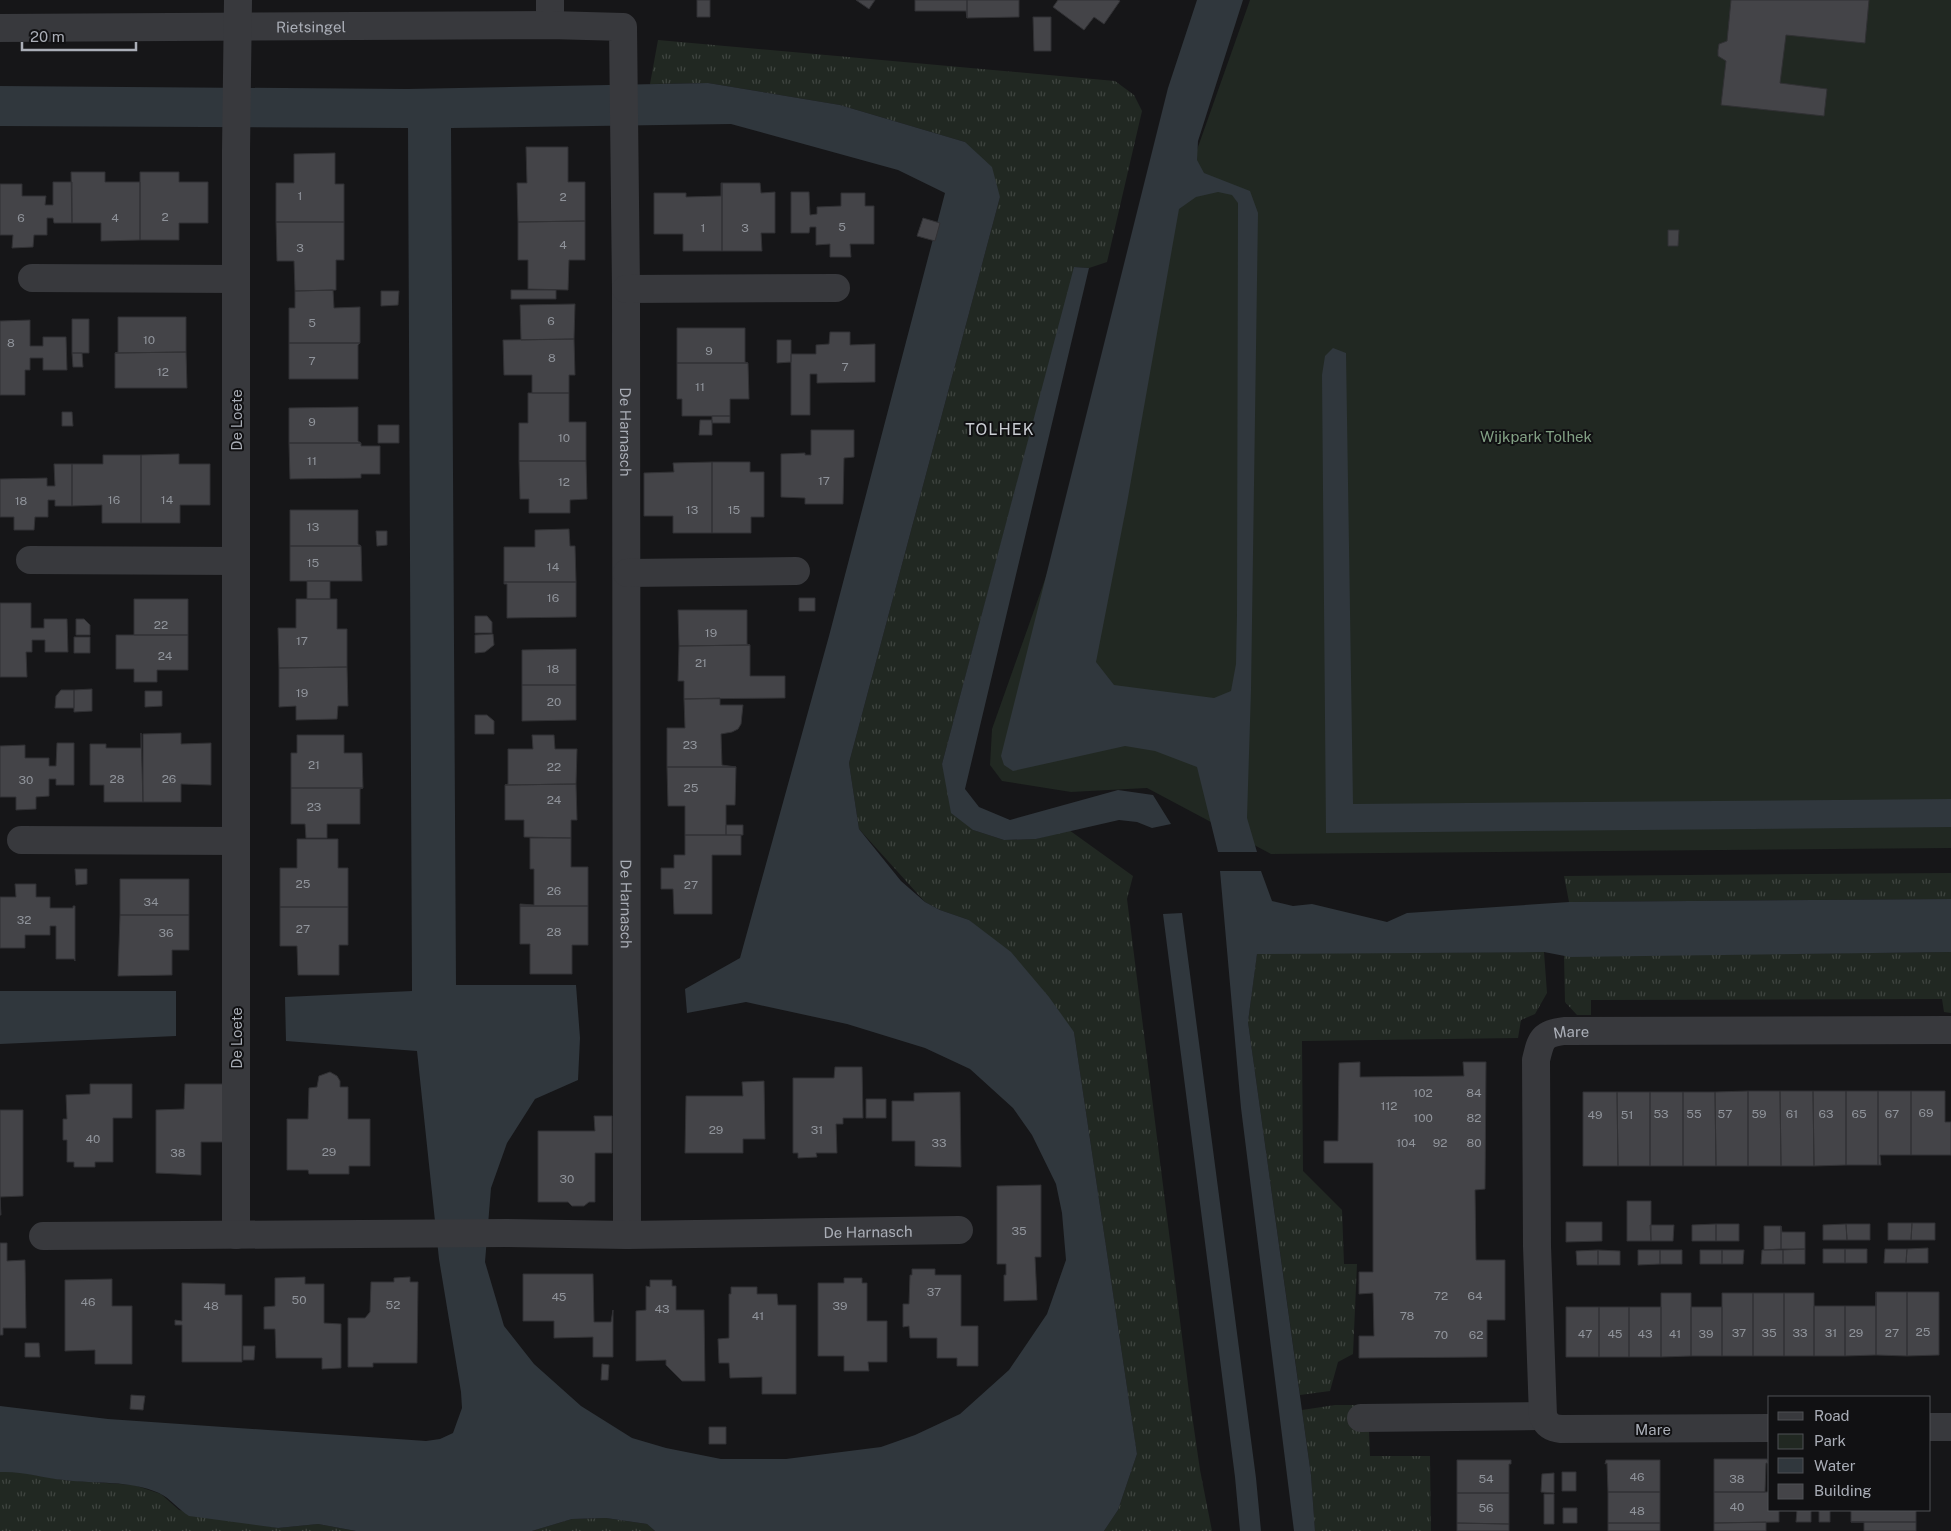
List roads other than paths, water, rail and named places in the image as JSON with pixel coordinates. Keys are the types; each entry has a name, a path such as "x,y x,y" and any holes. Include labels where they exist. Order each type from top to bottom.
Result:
{"street":[{"name":"Rietsingel","path":"0,28 238,13 550,12 623,27"},
{"name":"De Loete","path":"236,1235 236,151 238,13"},
{"name":"De Harnasch","path":"623,27 626,289 627,1235"},
{"path":"32,278 236,279"},
{"path":"626,289 836,288"},
{"path":"30,560 236,561"},
{"path":"626,573 796,571"},
{"path":"21,840 236,841"},
{"name":"Mare","path":"1768,1428 1561,1429 1548,1426 1543,1416 1536,1246 1536,1060 1541,1042 1548,1034 1564,1031 1951,1030"},
{"name":"De Harnasch","path":"236,1235 505,1233 627,1235 959,1230"},
{"path":"43,1236 236,1235"},
{"path":"1361,1418 1543,1416"},
{"path":"1931,1428 1951,1427"}],"water":[{"path":"1197,0 1243,0 1198,141 1197,160 1204,173 1250,191 1258,213 1251,690 1247,818 1257,852 1218,852 1197,767 1155,751 1125,746 1013,771 1004,765 1001,756 1168,88","holes":["1218,192 1232,195 1238,203 1237,615 1236,664 1231,691 1214,698 1114,685 1096,662 1127,503 1179,209 1196,197"]},
{"path":"708,83 840,105 965,142 992,167 1000,197 849,763 859,829 901,881 925,902 940,910 969,920 1011,952 1049,997 1074,1032 1137,1454 1118,1510 1104,1531 655,1531 647,1524 606,1518 572,1519 532,1531 356,1531 318,1524 278,1528 189,1516 163,1495 136,1486 0,1472 0,1406 108,1419 426,1441 440,1439 453,1433 462,1408 439,1259 417,1051 286,1041 285,997 412,991 408,128 0,126 0,86 407,89","holes":["731,124 898,170 945,193 829,636 740,958 685,989 687,1013 746,1002 847,1024 925,1048 970,1069 1013,1108 1032,1135 1056,1184 1062,1213 1066,1260 1047,1314 1009,1370 960,1414 915,1435 881,1447 786,1459 721,1459 666,1448 632,1438 581,1406 534,1364 504,1326 485,1262 491,1188 507,1143 535,1099 578,1080 580,1038 576,985 456,985 451,128"]},
{"path":"1074,267 1089,268 965,789 979,807 1010,820 1118,790 1153,795 1171,824 1152,828 1137,822 1119,820 1036,839 1004,840 973,830 951,813 942,764"},
{"path":"1333,348 1346,353 1353,804 1951,799 1951,827 1326,833 1322,375 1325,356"},
{"path":"1220,871 1261,871 1272,901 1293,906 1312,904 1387,922 1407,913 1569,902 1951,899 1951,952 1570,957 1544,952 1257,954 1248,1022 1311,1475 1315,1531 1294,1531 1241,1108"},
{"path":"1182,913 1256,1478 1261,1531 1240,1531 1235,1477 1163,914"},
{"path":"0,991 176,991 176,1036 0,1044"}],"district":[{"name":"TOLHEK","path":"1000,429"}],"park label":[{"name":"Wijkpark Tolhek","path":"1536,436"}]}
